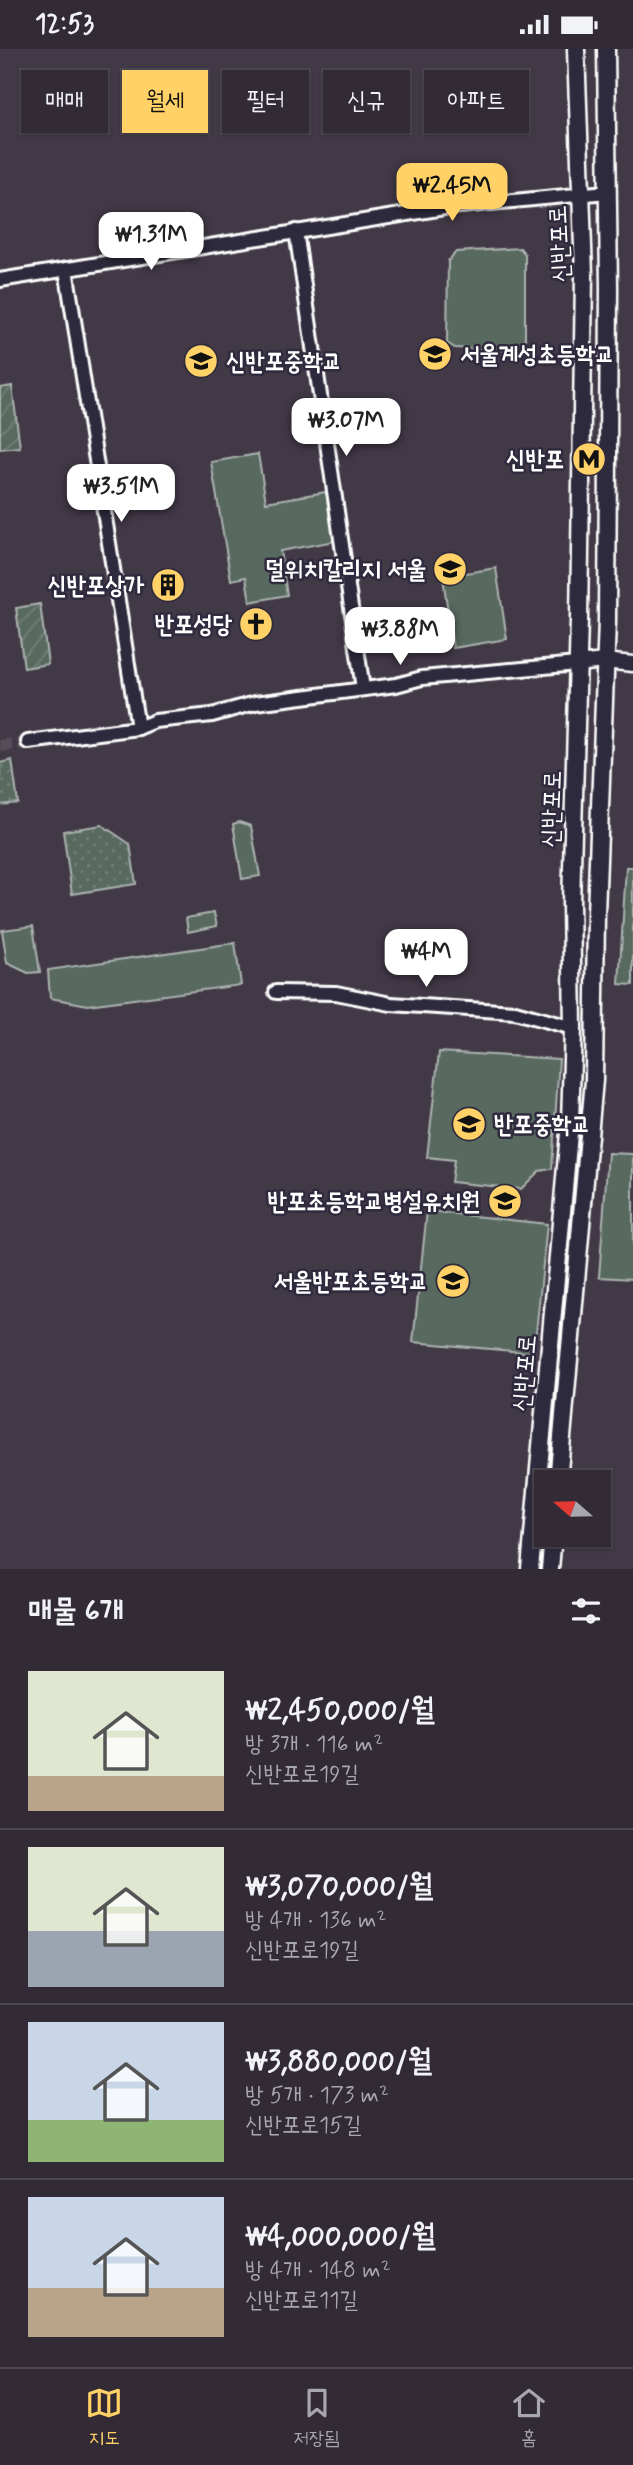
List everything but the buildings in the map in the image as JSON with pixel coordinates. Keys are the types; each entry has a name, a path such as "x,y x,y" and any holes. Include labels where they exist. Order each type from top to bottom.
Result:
{"main road":[{"name":"신반포로","path":"530,1569 569,1136 573,1028 571,903 584,275 583,220 579,194 576,49"},
{"name":"신반포로","path":"559,1470 594,1080 596,914 606,684 606,49"},
{"path":"550,1569 552,1547"}],"street":[{"path":"0,280 450,207 607,192"},
{"path":"296,231 363,689"},
{"path":"66,269 138,728"},
{"path":"29,742 138,728 155,721 212,715 254,703 363,689 422,678 604,661 633,664"},
{"path":"276,992 336,993 391,1004 515,1012 573,1028"}],"green space":[{"path":"520,248 525,254 525,346 519,351 455,348 447,343 448,261 456,252"},
{"path":"12,386 20,447 0,449 0,388"},
{"path":"258,454 266,502 326,492 335,541 280,551 287,595 250,602 246,577 231,580 211,462"},
{"path":"496,568 507,639 453,648 443,577"},
{"path":"40,604 48,664 24,668 16,608"},
{"path":"12,760 18,803 0,805 0,763"},
{"path":"239,822 251,826 260,876 242,879 233,824"},
{"path":"102,825 130,844 136,884 72,894 63,831"},
{"path":"626,867 633,867 633,985 619,984"},
{"path":"214,913 217,926 188,932 186,918"},
{"path":"33,926 40,972 28,973 7,963 2,930"},
{"path":"235,943 241,985 88,1005 50,998 48,970"},
{"path":"439,1052 559,1059 552,1169 539,1171 521,1189 451,1182 454,1160 427,1157"},
{"path":"608,1153 633,1154 633,1279 599,1277"},
{"path":"427,1211 547,1224 534,1353 413,1342"}],"tunnel":[{"path":"0,746 28,742"}],"place":[{"name":"서울계성초등학교","path":"435,354"},
{"name":"신반포중학교","path":"201,361"},
{"name":"신반포","path":"589,459"},
{"name":"덜위치칼리지 서울","path":"450,569"},
{"name":"신반포상가","path":"168,585"},
{"name":"반포성당","path":"256,624"},
{"name":"반포중학교","path":"469,1124"},
{"name":"반포초등학교병설유치원","path":"505,1201"},
{"name":"서울반포초등학교","path":"453,1281"}]}
